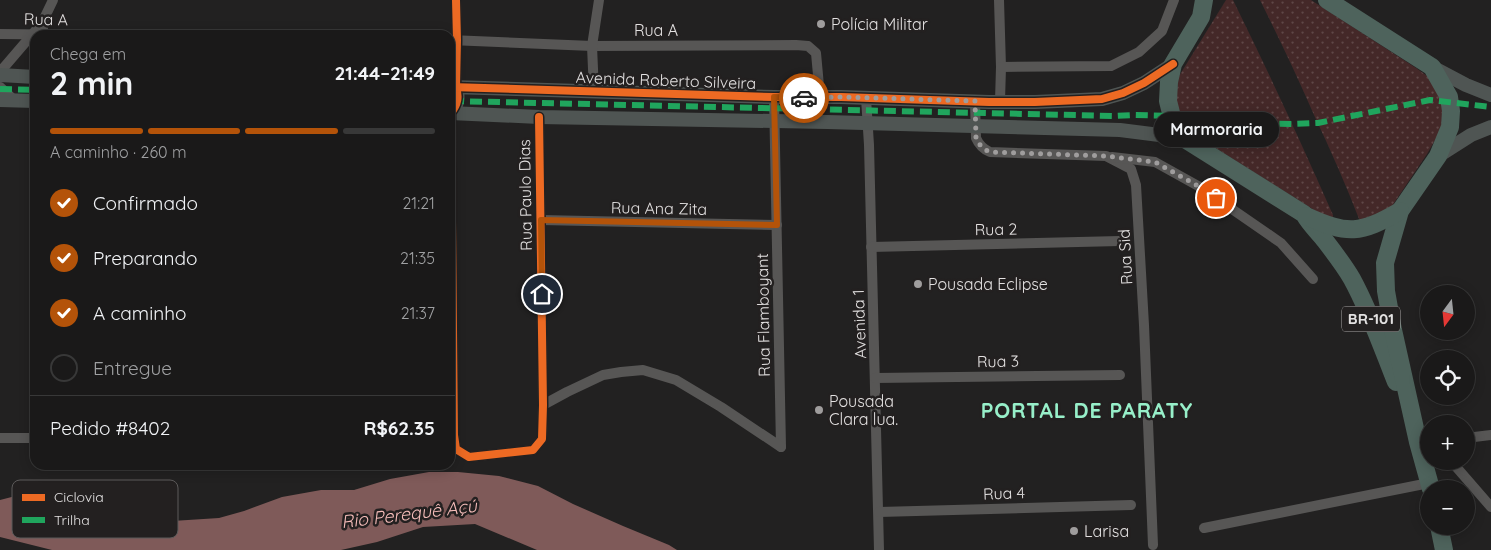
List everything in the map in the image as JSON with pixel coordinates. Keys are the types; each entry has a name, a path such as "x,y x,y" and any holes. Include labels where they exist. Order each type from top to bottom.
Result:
{"highway":[{"path":"1183,138 1172,117 1168,101 1168,82 1172,64 1203,9 1215,0"},
{"name":"BR-101","path":"1327,0 1432,67 1449,97 1451,111 1450,127 1438,156 1400,211 1385,263 1386,291 1393,330 1420,436"},
{"name":"BR-101","path":"1183,138 1304,214 1309,223 1337,256 1352,279 1377,332 1420,438"},
{"path":"1304,214 1333,227 1352,230 1369,227 1400,211"},
{"path":"1441,535 1444,550"}],"street":[{"path":"36,30 42,23 53,0"},
{"path":"454,30 456,0"},
{"path":"594,92 592,46 599,0"},
{"path":"999,0 1000,101"},
{"path":"1001,67 1110,66 1139,52 1162,30 1174,0"},
{"path":"42,23 43,30"},
{"name":"Rua A","path":"0,34 30,34"},
{"path":"0,74 30,36"},
{"name":"Rua A","path":"455,40 592,46 808,46 816,53 820,97"},
{"name":"Avenida Roberto Silveira","path":"455,87 774,97 1035,102 1102,99 1123,93 1144,83 1172,64"},
{"path":"1432,67 1466,85 1491,95"},
{"path":"0,74 30,77"},
{"path":"0,87 15,101"},
{"path":"455,90 458,94 458,100 455,107"},
{"name":"Rua Flamboyant","path":"544,405 603,375 643,370 676,380 781,447 774,97"},
{"name":"Avenida 1","path":"866,98 879,550"},
{"path":"0,100 30,101"},
{"name":"Rua Sid","path":"975,101 976,138 978,144 984,150 990,152 1106,156 1131,169 1136,185 1153,545"},
{"path":"455,113 539,117 1120,130 1183,138"},
{"name":"Rua Paulo Dias","path":"455,442 456,449 470,457 533,450 542,439 544,405 539,117"},
{"path":"1438,156 1470,135 1491,127"},
{"path":"1106,156 1155,162 1200,187 1281,243 1312,279"},
{"name":"Rua Ana Zita","path":"541,220 777,225"},
{"name":"Rua 2","path":"871,246 1120,241"},
{"name":"Rua 3","path":"875,378 1120,375"},
{"path":"1475,437 1491,435"},
{"path":"0,438 30,438"},
{"path":"1459,470 1491,507"},
{"path":"1204,528 1420,488"},
{"name":"Rua 4","path":"879,512 1131,505"}],"shaded area":[{"path":"1226,0 1233,0 1272,80 1333,215 1333,220 1206,142 1187,128 1182,121 1175,102 1179,76"},
{"path":"1260,0 1311,0 1430,78 1442,94 1443,126 1427,154 1390,209 1361,224 1327,142"}],"water":[{"name":"Rio Perequê Açú","path":"429,472 458,472 499,476 538,486 573,504 677,550 537,550 475,524 423,527 377,542 341,550 52,550 0,537 0,500 12,497 12,538 178,538 178,521 219,518 282,497 321,490 354,490 390,479"}],"marked path":[{"path":"0,89 30,90"},
{"path":"455,101 1175,116 1239,123 1293,124 1318,123 1430,100 1491,107"}],"cycle path":[{"path":"455,107 458,97 456,87 456,0"},
{"path":"455,87 774,97 1035,102 1102,99 1123,93 1144,83 1173,64"},
{"path":"455,442 456,449 469,457 533,450 542,439 539,117"}],"way so far":[{"path":"804,98 841,97 975,101 976,138 978,144 984,150 990,152 1106,156 1155,162 1216,198"}],"place":[{"name":"Polícia Militar","path":"821,24"},
{"name":"Marmoraria","path":"1216,198"},
{"name":"Pousada Eclipse","path":"918,284"},
{"name":"Pousada Clara lua.","path":"819,410"},
{"name":"Larisa","path":"1074,531"}],"district":[{"name":"PORTAL DE PARATY","path":"1087,411"}],"route":[{"path":"542,294 541,220 777,225 774,97 804,98"}]}
